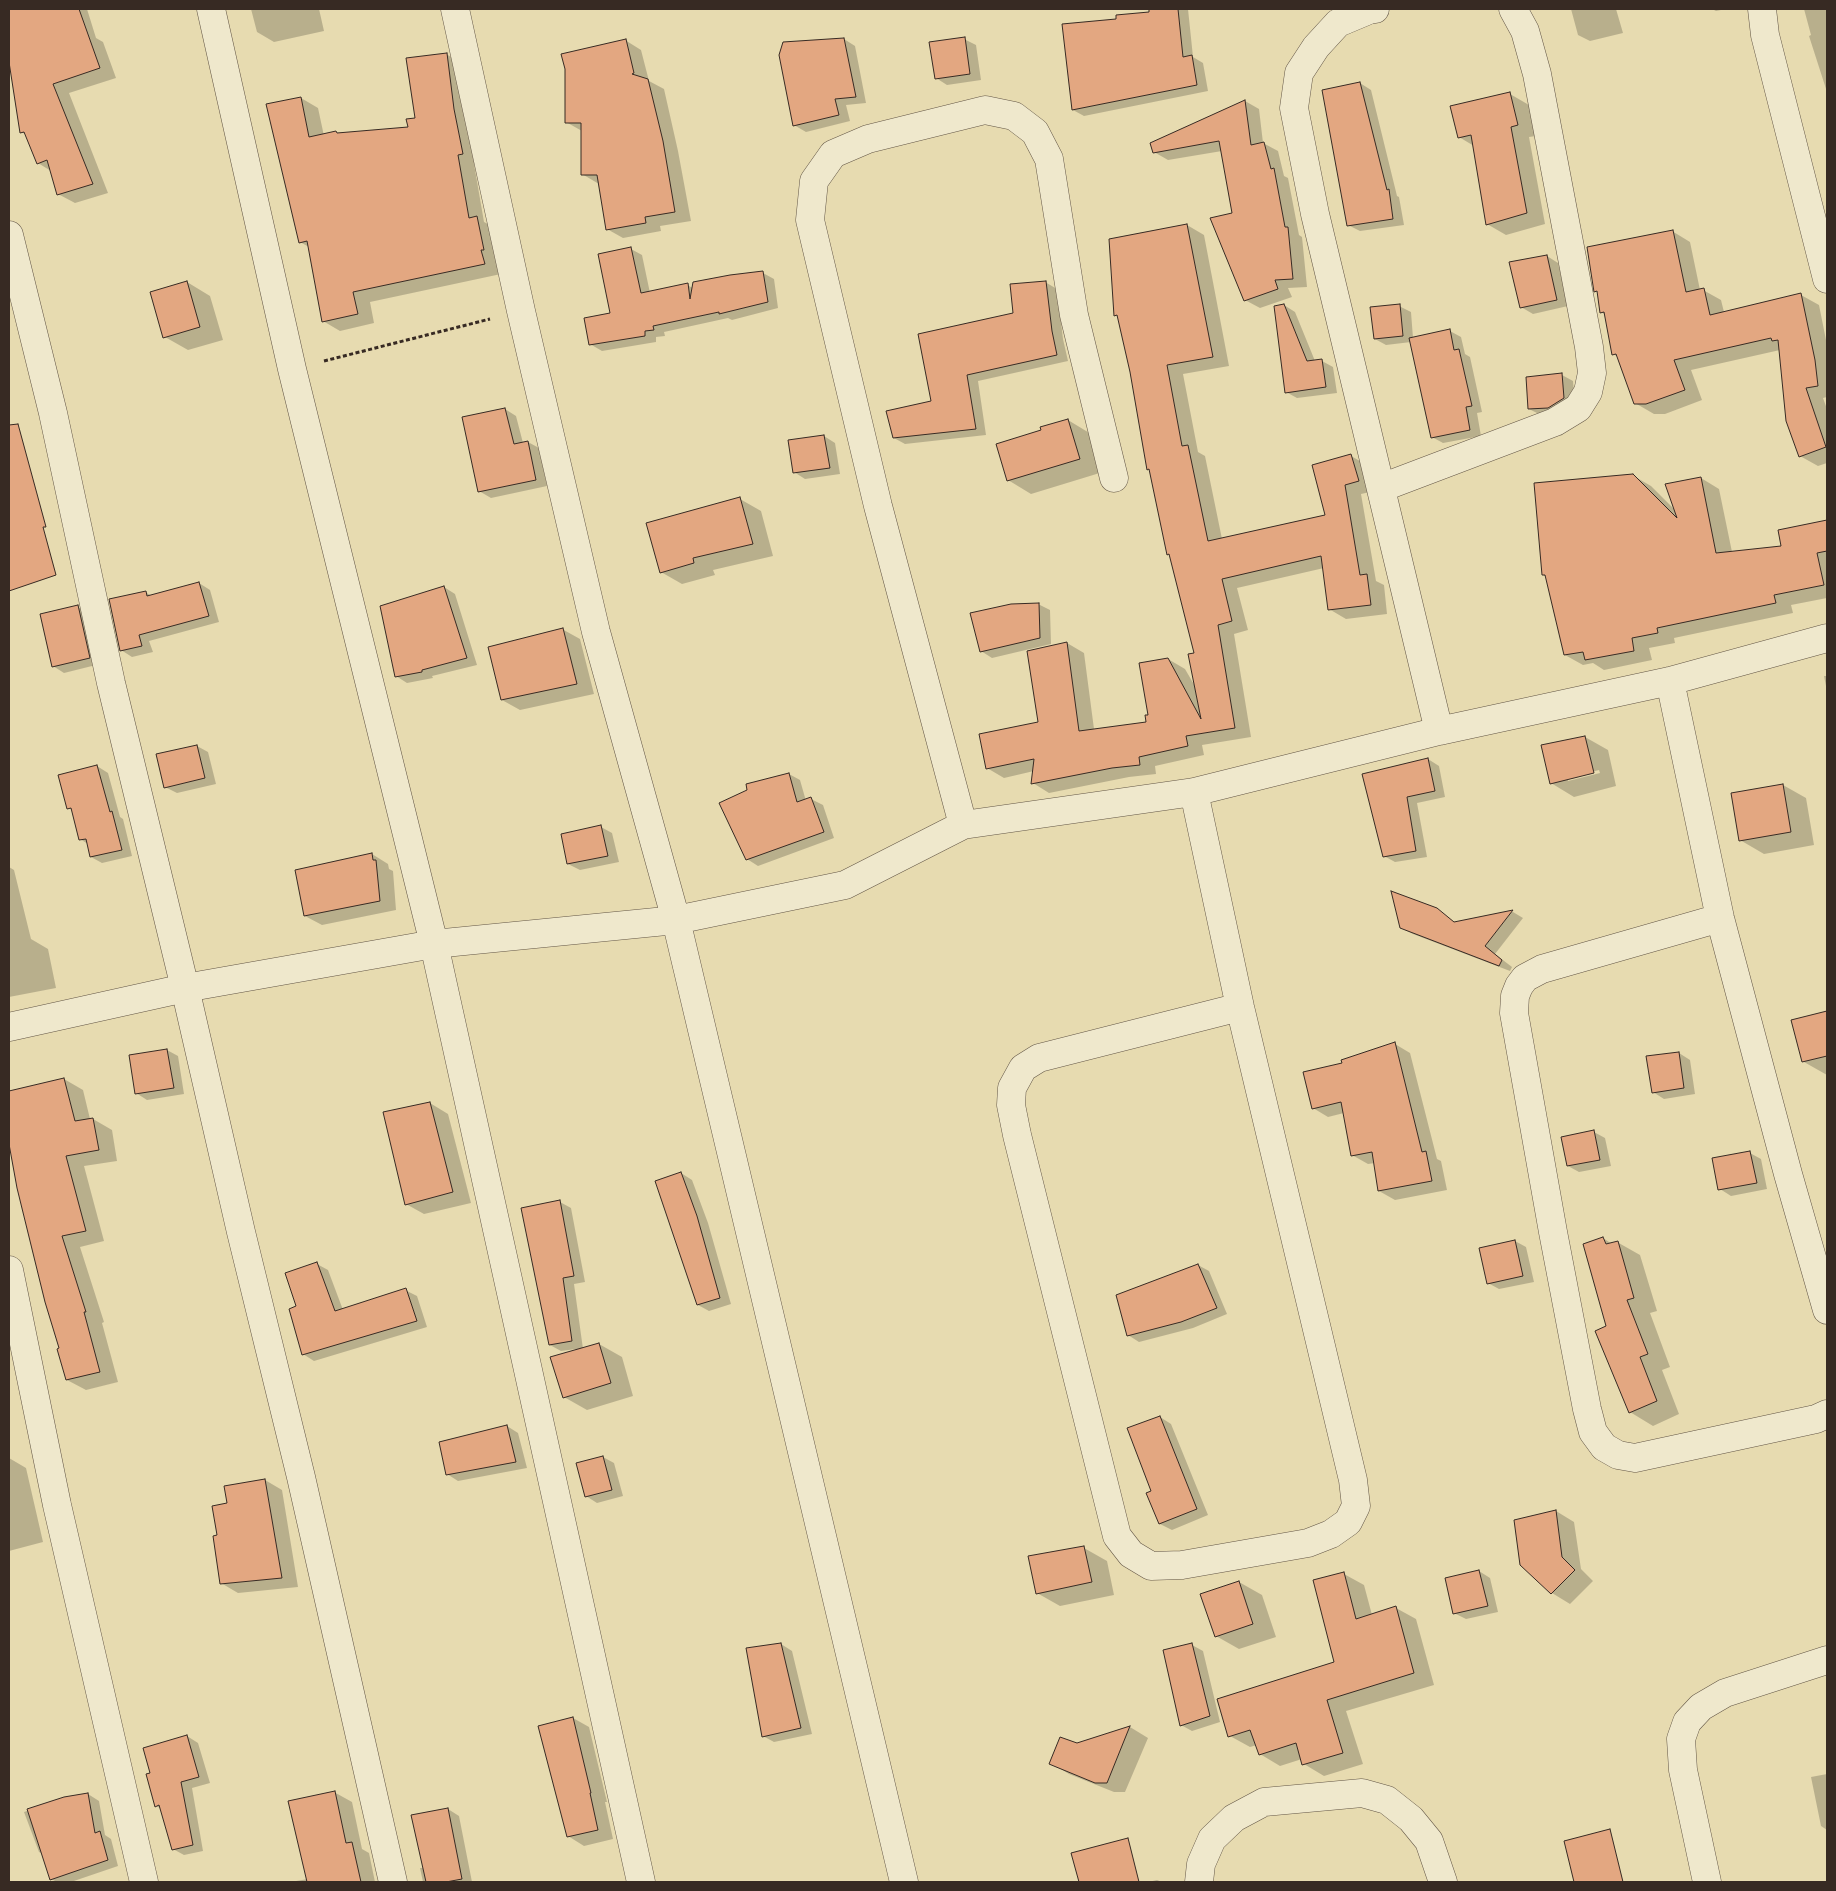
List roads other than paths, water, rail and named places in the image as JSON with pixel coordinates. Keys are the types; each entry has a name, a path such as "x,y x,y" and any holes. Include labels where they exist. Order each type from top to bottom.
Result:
{"street":[{"path":"210,9 292,369 434,944 641,1882"},
{"path":"455,9 521,311 596,632 676,920 904,1882"},
{"path":"1375,9 1338,23 1316,47 1298,73 1294,108 1315,214 1439,731"},
{"path":"1381,488 1555,422 1578,408 1588,392 1592,373 1588,347 1537,74 1526,31 1513,9"},
{"path":"1762,9 1765,35 1827,279"},
{"path":"963,825 878,506 810,220 814,181 833,154 868,139 985,110 1014,116 1035,132 1049,159 1074,315 1114,478"},
{"path":"9,235 53,413 111,683 185,988 241,1232 302,1477 393,1882"},
{"path":"9,1027 185,988 434,944 676,920 845,885 963,825 1194,792 1439,731 1670,681 1827,638"},
{"path":"1670,681 1720,918 1827,1310"},
{"path":"1194,792 1240,1007 1354,1480 1356,1506 1348,1522 1331,1534 1308,1543 1182,1565 1151,1566 1131,1554 1117,1536 1017,1135 1011,1105 1012,1088 1023,1068 1039,1058 1240,1007"},
{"path":"1720,918 1542,969 1525,978 1519,986 1516,996 1514,1013 1592,1432 1604,1447 1618,1455 1635,1458 1816,1419 1827,1414"},
{"path":"9,1270 59,1515 144,1882"},
{"path":"1707,1882 1683,1770 1681,1739 1687,1722 1701,1707 1725,1692 1827,1660"},
{"path":"1199,1882 1200,1864 1212,1839 1234,1818 1264,1802 1362,1793 1387,1800 1411,1819 1429,1841 1444,1882"}]}
